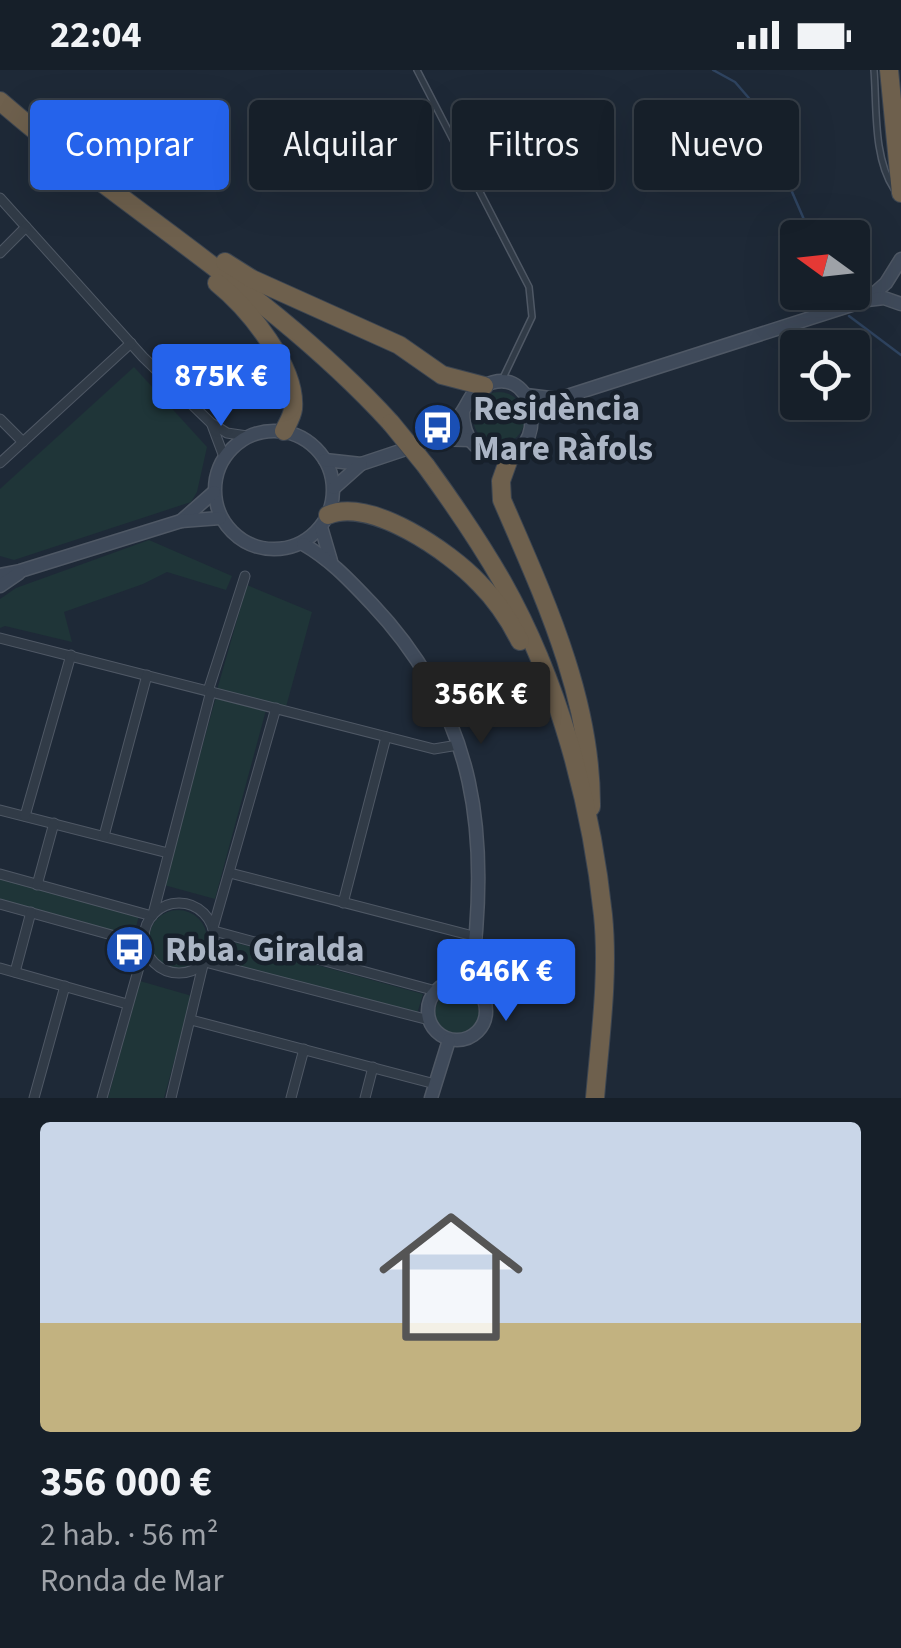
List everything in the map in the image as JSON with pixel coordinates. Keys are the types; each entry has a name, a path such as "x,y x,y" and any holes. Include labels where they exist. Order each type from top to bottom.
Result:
{"highway":[{"path":"893,70 901,195"},
{"path":"893,70 901,110"},
{"path":"0,101 122,201 302,335 357,385 426,466 477,540 528,632 562,722 590,832 603,917 604,981 596,1098"},
{"path":"122,201 230,294 282,362 293,407 284,430"},
{"path":"141,215 168,225 252,279 399,345 442,376 492,384"},
{"path":"510,452 501,481 502,500 564,653 586,739 590,832"},
{"path":"324,521 348,509 372,514 424,540 478,582 516,632 546,694 576,798 590,832"}],"street":[{"path":"0,198 131,343 211,423 227,432 247,436"},
{"path":"0,253 26,228"},
{"path":"870,297 886,283 898,264"},
{"path":"898,264 894,282 901,303"},
{"path":"870,300 884,298 901,303"},
{"path":"436,438 463,412 470,397 492,384 512,385 526,395 558,398 835,310"},
{"path":"0,463 131,343"},
{"path":"526,395 534,420"},
{"path":"463,412 470,440 487,452 510,452 528,438 534,420 558,398"},
{"path":"0,419 23,442"},
{"path":"211,423 224,457"},
{"path":"334,488 325,460 304,438 284,430 247,436 224,457 214,492 220,518 246,543 268,549 303,544 332,561 412,648 432,683 458,746 480,839 477,937 470,985"},
{"path":"303,544 324,521 334,488 361,464 436,438 470,440"},
{"path":"325,460 361,464"},
{"path":"181,521 214,492"},
{"path":"0,574 20,572 181,521 220,518"},
{"path":"324,521 332,561"},
{"path":"0,586 20,572"},
{"path":"102,1098 144,945 146,924 152,915 210,691 245,576"},
{"path":"0,638 434,749 458,746"},
{"path":"25,816 71,655"},
{"path":"104,836 147,675"},
{"path":"171,1098 204,963 213,947 213,930 276,708"},
{"path":"343,903 386,737"},
{"path":"0,810 168,854"},
{"path":"37,884 54,823"},
{"path":"0,874 152,915 172,904 192,905 209,919 213,930"},
{"path":"230,874 477,937"},
{"path":"0,904 144,945 155,964 174,973 184,974 204,963 429,1020"},
{"path":"15,972 32,912"},
{"path":"213,930 436,991"},
{"path":"0,968 127,1004"},
{"path":"452,982 470,985 484,1000 486,1018 468,1039 449,1040 436,1032 429,1020 428,1004 436,991 452,982"},
{"path":"34,1098 65,986"},
{"path":"192,1020 373,1067 433,1091 449,1040"},
{"path":"292,1098 304,1049"},
{"path":"365,1098 373,1067"}],"lane":[{"path":"417,70 529,287 532,317 492,384"},
{"path":"874,70 880,150 888,179 901,195"}],"green space":[{"path":"134,367 207,447 191,502 14,560 0,556 0,489"},
{"path":"499,392 518,399 525,418 518,437 499,444 480,437 473,418 480,399"},
{"path":"149,540 232,576 226,590 167,572 64,612 72,642 0,628 0,599 16,588"},
{"path":"247,585 312,612 286,707 217,690"},
{"path":"216,697 266,710 215,899 164,885"},
{"path":"0,878 139,916 133,938 0,901"},
{"path":"178,910 198,919 207,939 198,959 178,968 158,959 149,939 158,919"},
{"path":"222,939 423,994 417,1014 216,961"},
{"path":"140,981 192,996 164,1098 108,1098"},
{"path":"457,991 472,998 479,1013 472,1028 457,1035 442,1028 435,1013 442,998"}],"waterway":[{"path":"713,70 735,82 754,104 804,220"},
{"path":"849,316 901,355"}],"place":[{"name":"Residència Mare Ràfols","path":"438,428"},
{"name":"Rbla. Giralda","path":"130,949"}]}
